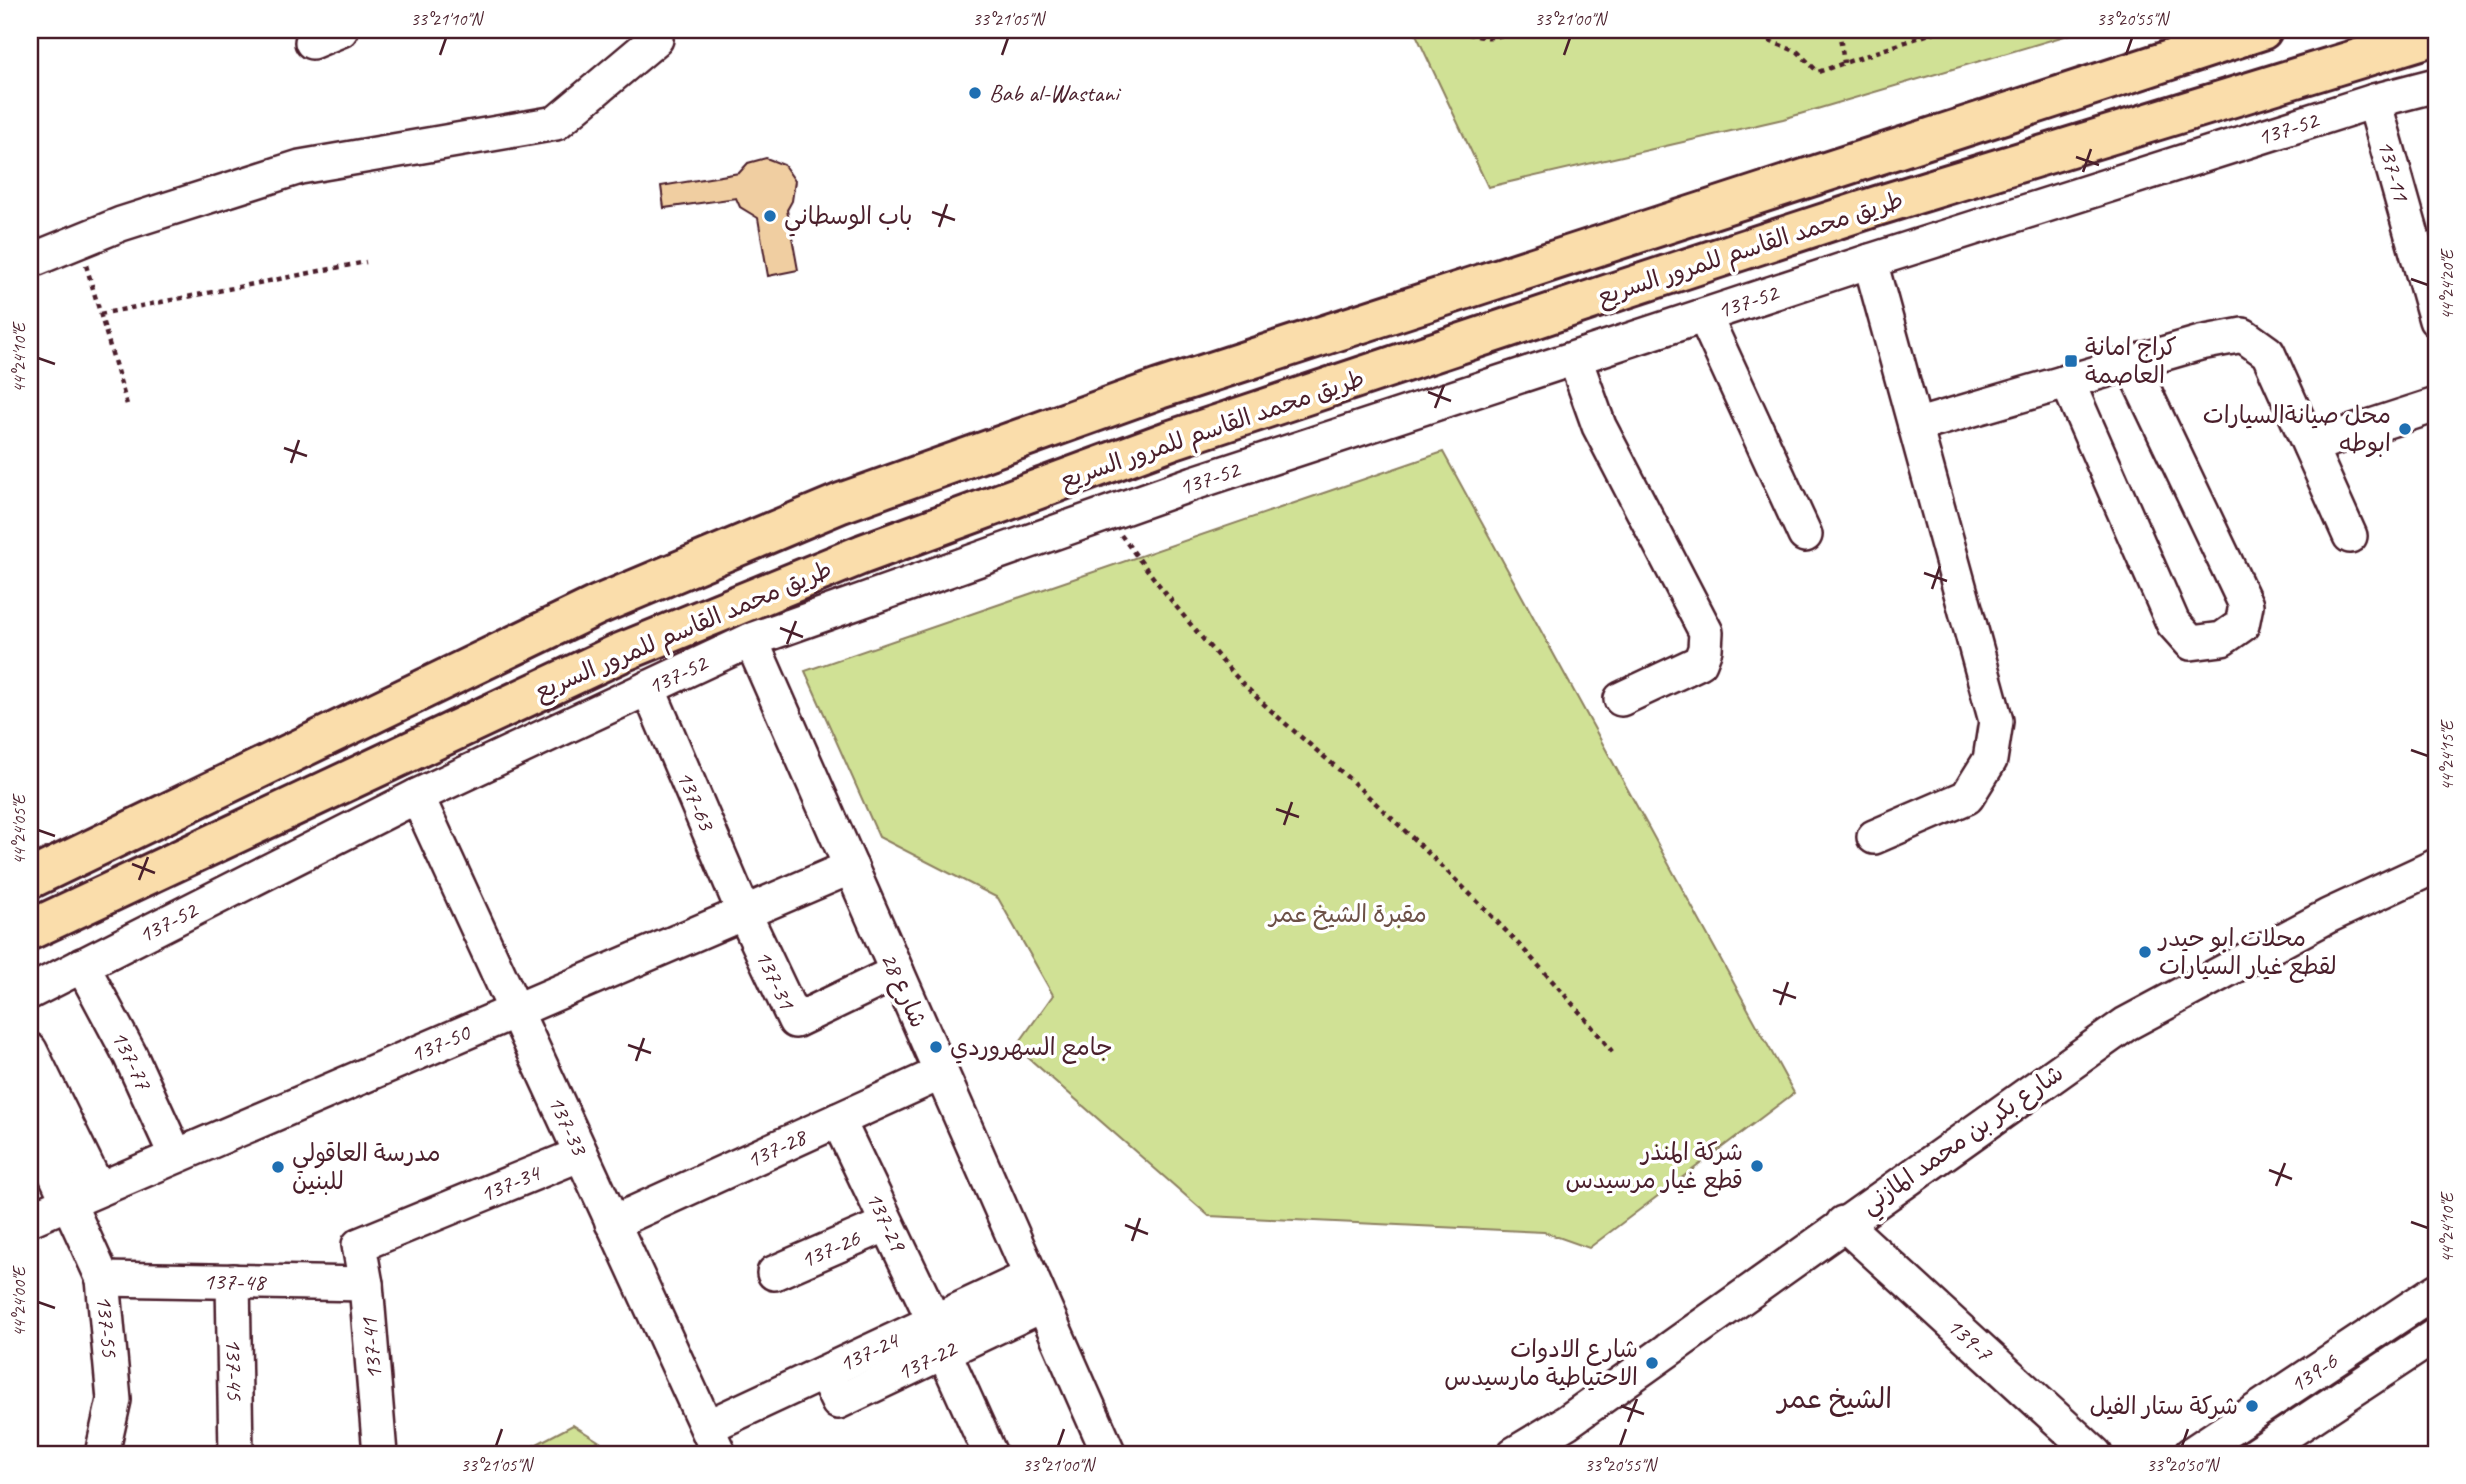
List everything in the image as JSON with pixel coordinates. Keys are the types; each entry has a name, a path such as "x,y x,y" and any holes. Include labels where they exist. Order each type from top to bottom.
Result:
{"highway":[{"name":"طريق محمد القاسم للمرور السريع","path":"30,879 598,605 841,503 1159,389 2262,30"},
{"name":"طريق محمد القاسم للمرور السريع","path":"30,930 620,653 901,540 1171,440 1618,291 1877,206 2436,35"}],"street":[{"path":"30,261 121,224 300,167 556,123 656,39"},
{"name":"137-52","path":"30,992 417,796 751,640 1105,515 1870,261 2374,101 2436,85"},
{"name":"137-11","path":"2374,101 2427,256 2436,320"},
{"path":"1870,261 1996,720 1990,760 1967,797 1874,837"},
{"path":"1705,317 1805,535"},
{"path":"1915,426 2200,343 2243,335 2268,353 2350,536"},
{"path":"1575,359 1600,426 1706,632 1705,649 1700,663 1621,699"},
{"path":"2067,381 2173,623 2191,643 2222,639 2242,625 2246,605 2131,363"},
{"path":"2310,446 2436,405"},
{"name":"شارع 28","path":"751,640 1109,1454"},
{"name":"137-63","path":"649,688 744,913"},
{"name":"137-33","path":"417,796 713,1441"},
{"name":"شارع بكر بن محمد المازني","path":"1514,1454 1567,1422 2126,1024 2328,916 2436,866"},
{"name":"137-50","path":"30,1219 851,867"},
{"name":"137-31","path":"744,913 795,1021 897,972"},
{"name":"137-77","path":"82,965 130,1055 176,1156"},
{"path":"30,1050 84,1196"},
{"name":"137-28","path":"612,1223 941,1073"},
{"path":"30,1118 84,1196"},
{"name":"137-29","path":"838,1119 939,1337 987,1453"},
{"name":"137-34","path":"359,1245 580,1154"},
{"name":"137-55","path":"84,1196 103,1279 114,1400 102,1454"},
{"name":"139-7","path":"1843,1223 2095,1454"},
{"name":"137-26","path":"774,1273 887,1224"},
{"name":"137-41","path":"359,1245 366,1284 380,1454"},
{"name":"137-48","path":"103,1279 366,1284"},
{"name":"137-45","path":"233,1282 236,1454"},
{"name":"137-22","path":"824,1373 838,1402 939,1337 1037,1290"},
{"name":"139-6","path":"2191,1454 2436,1291"},
{"name":"139-6","path":"2256,1454 2436,1335"},
{"name":"137-24","path":"713,1441 824,1373"}],"path":[{"path":"1458,30 1475,37 1494,38 1515,30"},
{"path":"1741,30 1798,52 1818,72 1941,30"},
{"path":"1839,30 1844,63"},
{"path":"79,241 128,408"},
{"path":"100,314 366,262"},
{"path":"1105,515 1155,581 1232,672 1296,736 1355,784 1458,885 1570,998 1614,1054"}],"green space":[{"path":"1414,30 2085,30 1783,119 1488,187"},
{"name":"مقبرة الشيخ عمر","path":"1443,452 1794,1093 1589,1248 1544,1232 1209,1216 1016,1047 1053,995 998,898 879,837 805,671"},
{"path":"573,1425 619,1454 518,1454"}],"building":[{"name":"باب الوسطاني","path":"766,158 784,165 795,181 792,201 787,210 798,270 768,276 758,218 740,207 736,198 664,208 661,186 739,173 748,163"}],"place":[{"name":"Bab al-Wastani","path":"975,93"},
{"name":"باب الوسطاني","path":"770,216"},
{"name":"كراج امانة العاصمة","path":"2071,361"},
{"name":"محل صيانةالسيارات ابوطه","path":"2405,429"},
{"name":"محلات ابو حيدر لقطع غيار السيارات","path":"2145,952"},
{"name":"جامع السهروردي","path":"936,1047"},
{"name":"شركة المنذر قطع غيار مرسيدس","path":"1757,1166"},
{"name":"مدرسة العاقولي للبنين","path":"278,1167"},
{"name":"شارع الادوات الاحتياطية مارسيدس","path":"1652,1363"},
{"name":"شركة ستار الفيل","path":"2252,1406"}],"district":[{"name":"الشيخ عمر","path":"1835,1398"}]}
